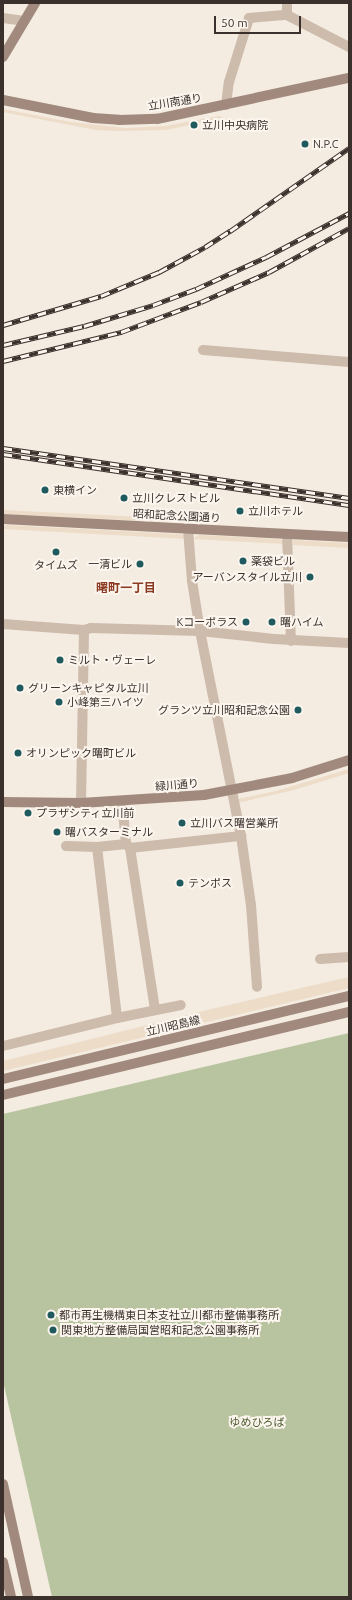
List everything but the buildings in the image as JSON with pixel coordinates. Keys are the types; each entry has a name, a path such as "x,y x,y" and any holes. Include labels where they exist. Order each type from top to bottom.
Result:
{"street":[{"path":"3,57 35,3"},
{"path":"287,3 287,15"},
{"path":"226,105 229,82 249,18 287,15 349,47"},
{"path":"3,18 24,21"},
{"name":"立川南通り","path":"3,100 93,118 119,120 172,117 349,78"},
{"path":"203,350 349,362"},
{"name":"昭和記念公園通り","path":"3,519 349,537"},
{"path":"188,529 192,574 200,631 241,836 251,905 257,987"},
{"path":"287,534 291,641"},
{"path":"3,624 84,630 200,631 291,641 349,643"},
{"path":"81,803 84,630"},
{"name":"緑川通り","path":"3,802 81,803 122,801 232,791 292,778 349,760"},
{"path":"122,801 155,1010"},
{"path":"66,846 97,848 241,836"},
{"path":"97,848 117,1018"},
{"path":"320,959 349,957"},
{"name":"立川昭島線","path":"3,1079 349,996"},
{"path":"3,1046 117,1018 181,1005"},
{"path":"3,1095 349,1012"},
{"path":"3,1484 28,1597"},
{"path":"3,1562 11,1597"}],"green space":[{"name":"ゆめひろば","path":"349,1033 349,1597 52,1597 3,1381 3,1114"}],"shaded area":[{"path":"3,109 71,122 126,128 165,126 219,116 223,118 166,130 116,131 96,130 3,112"},
{"path":"3,510 186,519 184,522 166,522 3,514"},
{"path":"4,526 177,534 184,535 187,539 3,529"},
{"path":"199,535 279,539 285,544 192,539"},
{"path":"293,540 349,543 349,548 293,545"},
{"path":"349,769 349,773 294,790 237,803 238,799 276,791"},
{"path":"349,977 349,988 3,1071 3,1061 203,1011"}],"railway":[{"path":"3,325 101,296 159,272 205,247 230,231 349,148"},
{"path":"3,345 84,326 153,305 196,289 266,257 349,213"},
{"path":"3,361 121,332 201,302 269,272 349,228"},
{"path":"3,448 349,498"},
{"path":"3,454 349,505"}],"place":[{"name":"立川中央病院","path":"194,125"},
{"name":"N.P.C","path":"305,144"},
{"name":"東横イン","path":"45,490"},
{"name":"立川クレストビル","path":"124,498"},
{"name":"立川ホテル","path":"240,511"},
{"name":"タイムズ","path":"56,552"},
{"name":"薬袋ビル","path":"243,561"},
{"name":"一清ビル","path":"140,564"},
{"name":"アーバンスタイル立川","path":"310,577"},
{"name":"Kコーポラス","path":"246,622"},
{"name":"曙ハイム","path":"272,622"},
{"name":"ミルト・ヴェーレ","path":"60,660"},
{"name":"グリーンキャピタル立川","path":"20,688"},
{"name":"小峰第三ハイツ","path":"59,702"},
{"name":"グランツ立川昭和記念公園","path":"298,710"},
{"name":"オリンピック曙町ビル","path":"18,753"},
{"name":"プラザシティ立川前","path":"28,813"},
{"name":"立川バス曙営業所","path":"182,823"},
{"name":"曙バスターミナル","path":"57,832"},
{"name":"テンポス","path":"180,883"},
{"name":"都市再生機構東日本支社立川都市整備事務所","path":"51,1315"},
{"name":"関東地方整備局国営昭和記念公園事務所","path":"53,1330"}],"district":[{"name":"曙町一丁目","path":"126,588"}]}
